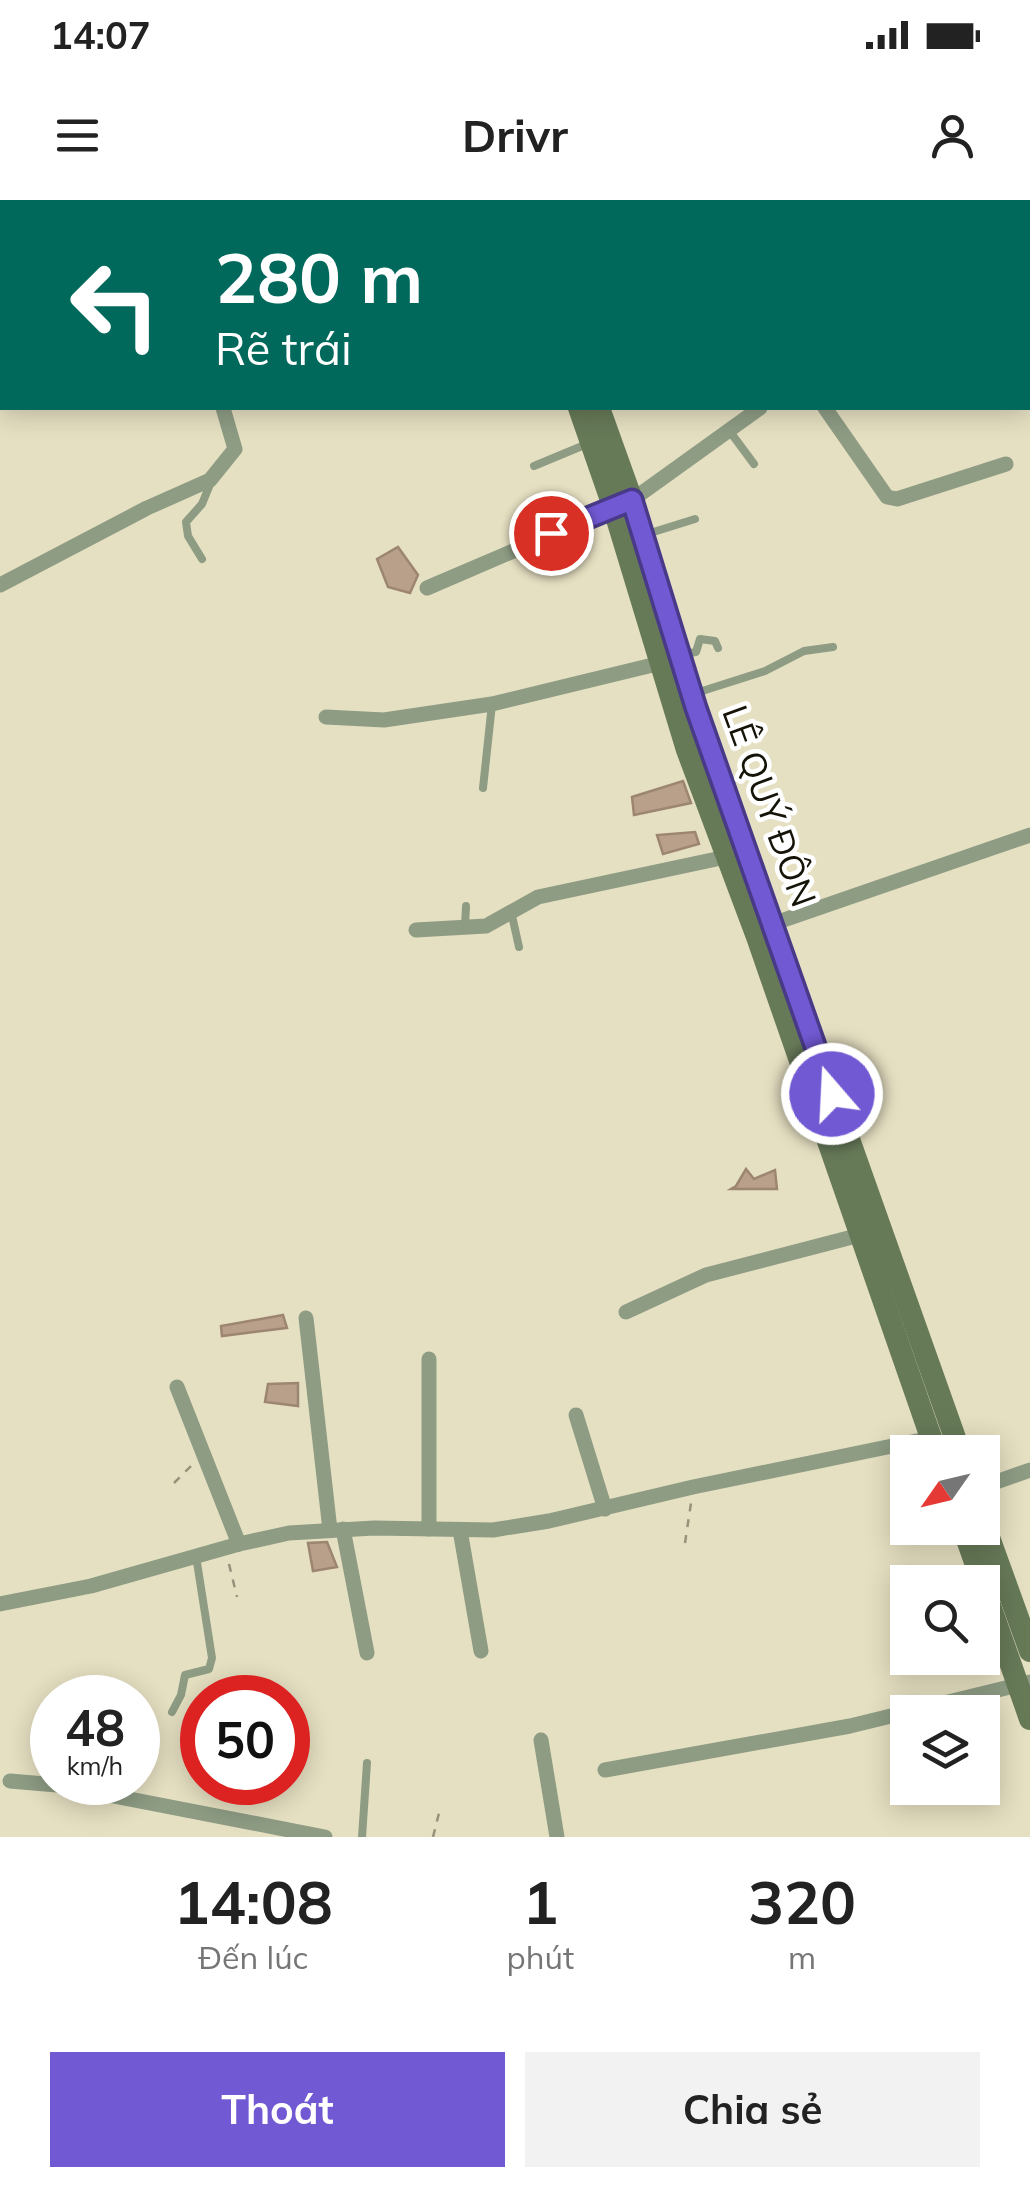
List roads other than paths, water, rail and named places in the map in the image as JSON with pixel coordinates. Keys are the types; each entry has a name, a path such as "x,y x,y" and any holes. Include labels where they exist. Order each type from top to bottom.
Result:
{"main road":[{"name":"LÊ QUÝ ĐÔN","path":"580,410 591,442 642,535 686,750 953,1435"},
{"name":"LÊ QUÝ ĐÔN","path":"600,410 670,659 692,694 775,923 860,1235 930,1435"},
{"path":"992,1545 1030,1651"},
{"path":"1000,1626 1024,1684 1030,1719"}],"street":[{"path":"0,585 213,478 235,448 224,410"},
{"path":"427,588 623,503 757,410"},
{"path":"826,410 886,497 897,499 1006,464"},
{"path":"326,717 384,720 492,704 670,659"},
{"path":"775,923 1030,835"},
{"path":"416,930 486,926 538,896 726,857"},
{"path":"626,1312 706,1275 860,1235"},
{"path":"306,1318 336,1530 367,1653"},
{"path":"428,1529 430,1359"},
{"path":"177,1386 207,1463 232,1546"},
{"path":"576,1414 606,1509"},
{"path":"0,1604 91,1586 289,1533 493,1530 606,1509 693,1487 890,1453"},
{"path":"1000,1481 1030,1470"},
{"path":"460,1530 481,1651"},
{"path":"604,1770 850,1726 1024,1684"},
{"path":"541,1740 557,1837"},
{"path":"10,1780 57,1785 325,1837"}],"lane":[{"path":"728,430 754,464"},
{"path":"534,466 591,442"},
{"path":"202,559 188,536 186,522 202,504 213,478"},
{"path":"642,535 695,519"},
{"path":"670,659 696,652 700,639 714,641 718,648"},
{"path":"692,694 765,672 804,651 832,647"},
{"path":"483,788 492,704"},
{"path":"465,927 466,906"},
{"path":"512,911 519,948"},
{"path":"172,1712 181,1695 184,1675 210,1669 212,1658 196,1556"},
{"path":"362,1837 366,1763"}]}
